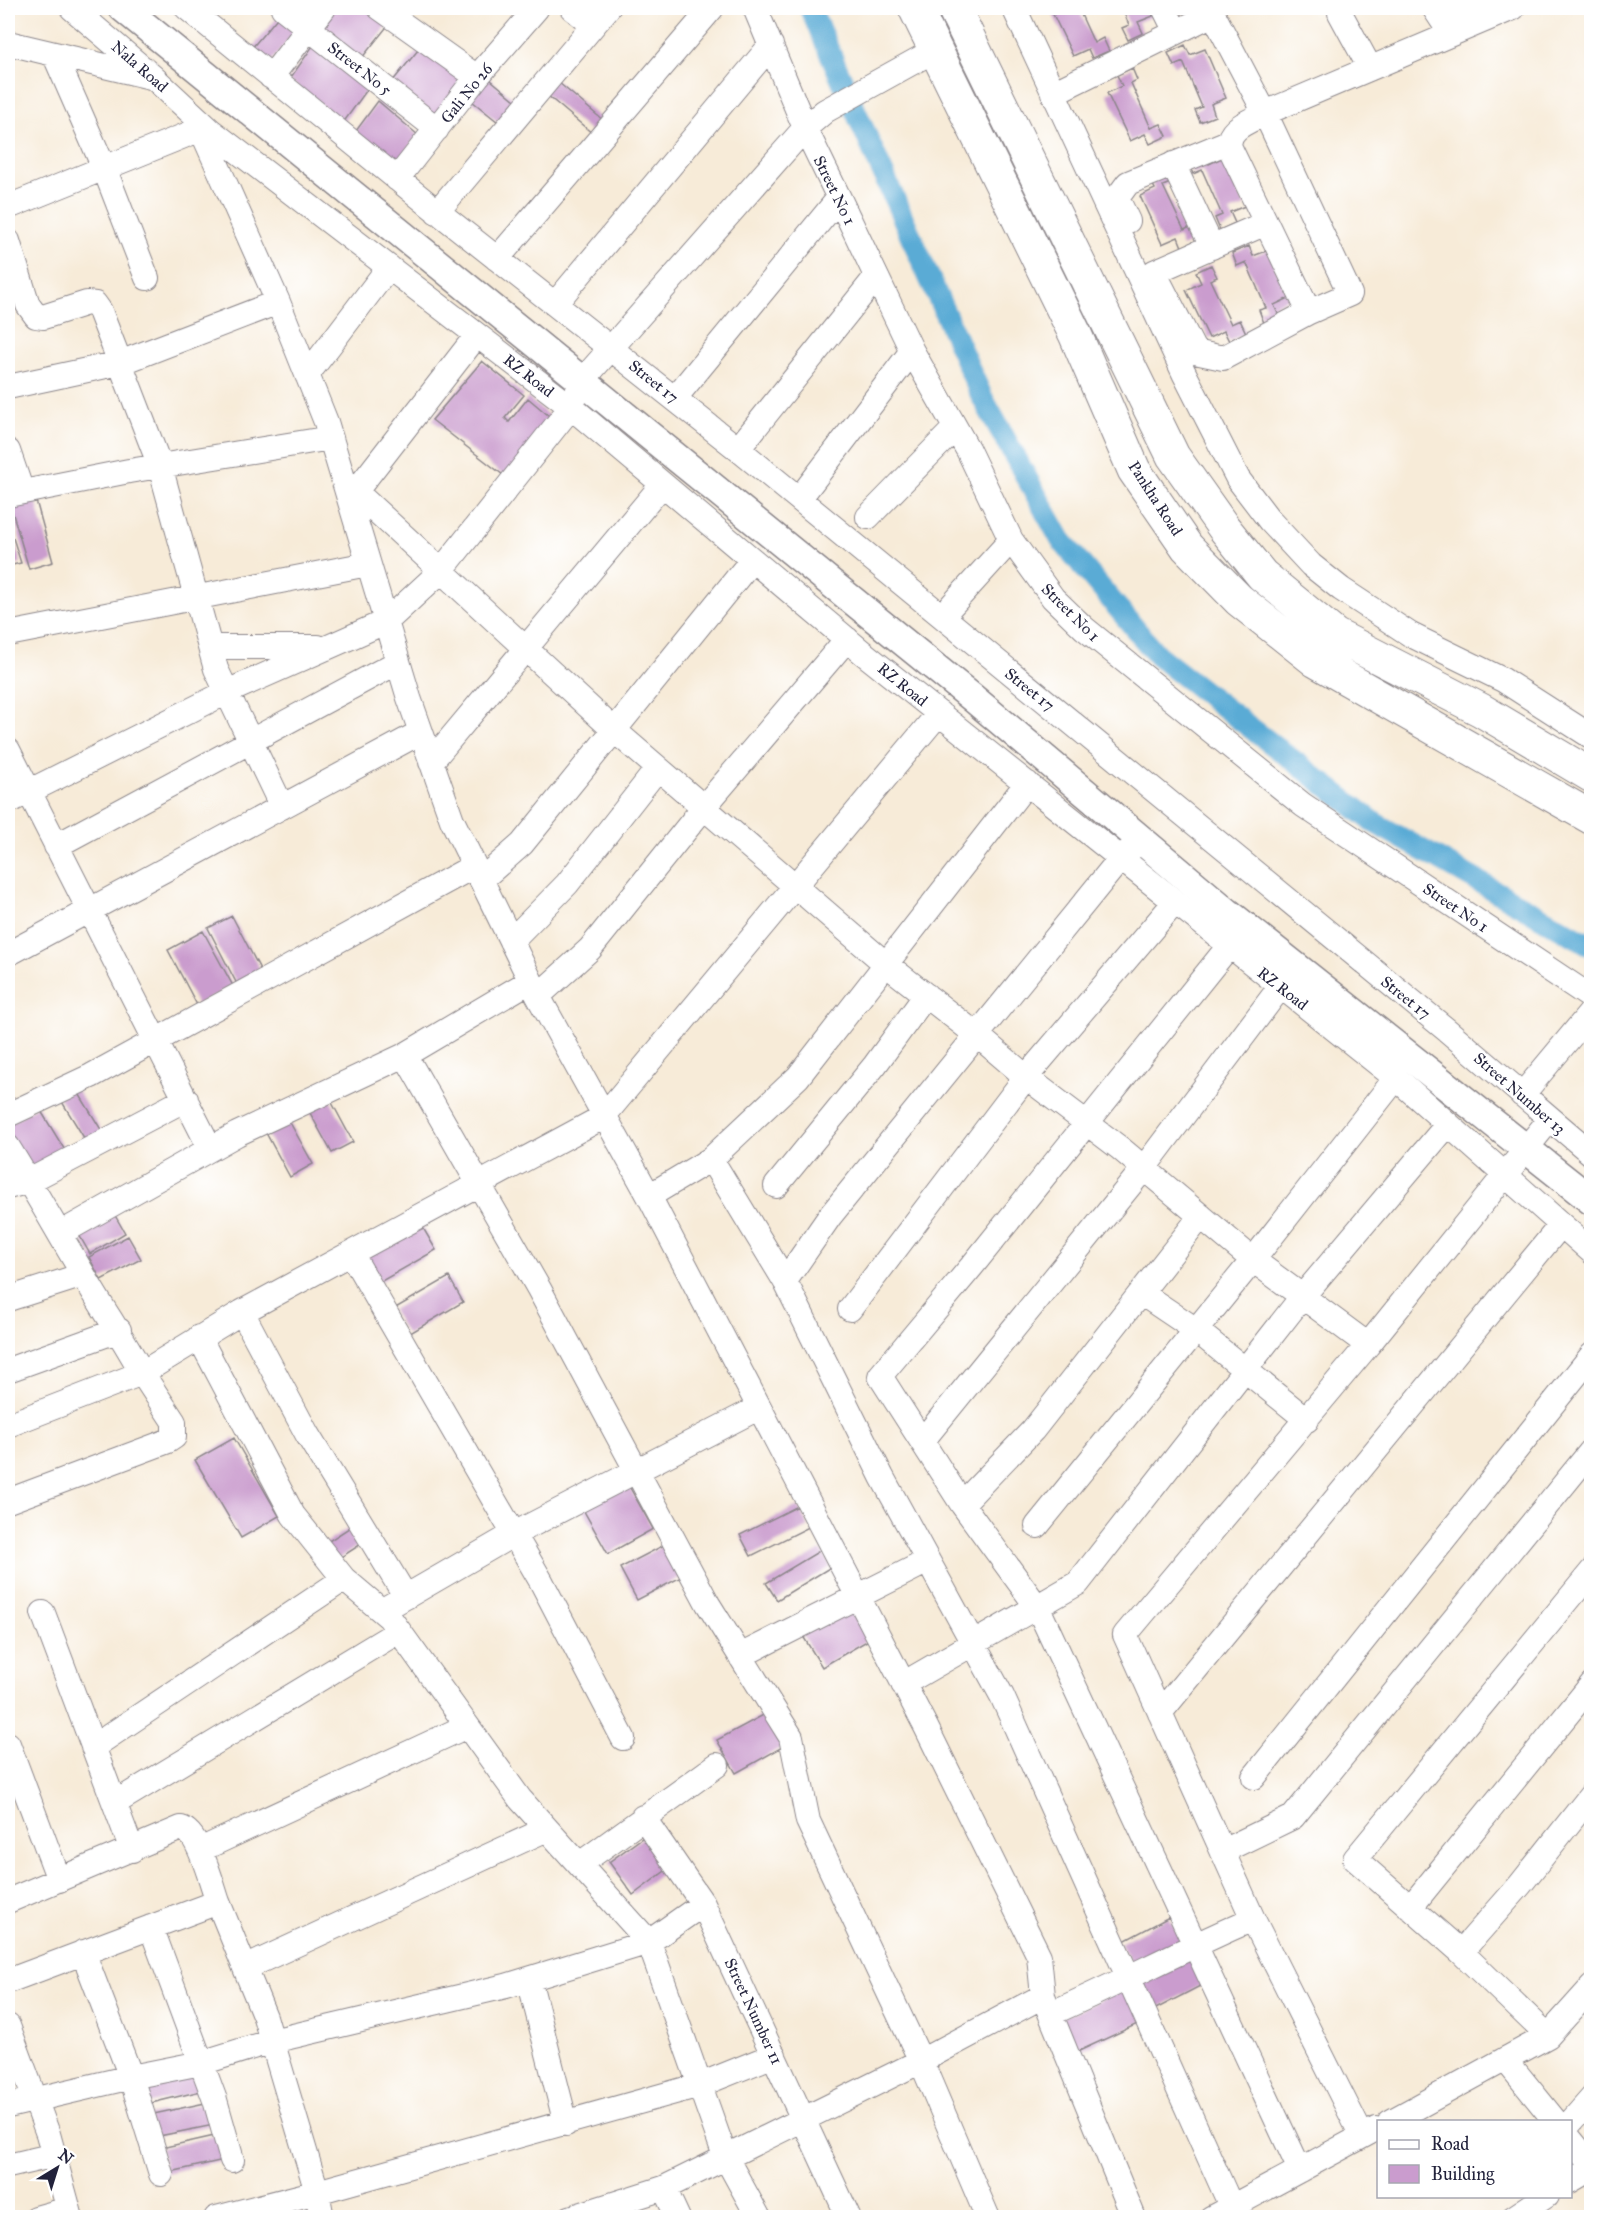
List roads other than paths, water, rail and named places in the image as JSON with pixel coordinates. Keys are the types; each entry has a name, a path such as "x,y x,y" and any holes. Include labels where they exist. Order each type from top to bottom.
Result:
{"main road":[{"name":"Pankha Road","path":"915,8 1075,334 1134,470 1187,547 1239,600 1316,661 1592,818"},
{"path":"962,10 1173,456 1224,528 1262,575 1335,635 1576,760 1592,776"}],"street":[{"name":"Nala Road","path":"72,8 154,78 204,128"},
{"path":"123,8 974,699 1227,912 1592,1201"},
{"name":"Street 17","path":"187,8 438,212 738,449 1448,1031"},
{"name":"Street No 5","path":"283,8 437,129"},
{"path":"271,77 324,8"},
{"path":"381,8 477,77"},
{"name":"Gali No 26","path":"397,179 477,77 537,8"},
{"path":"438,212 601,16 572,8"},
{"path":"497,258 712,8"},
{"name":"Street No 1","path":"755,8 805,128 912,351 955,428 1011,540 1053,598 1084,628 1303,805 1592,998"},
{"path":"1014,8 1184,373 1238,479 1270,521 1311,565 1341,589 1411,635 1503,680 1592,737"},
{"path":"1164,8 1176,32"},
{"path":"1341,8 1340,13 1370,68"},
{"path":"1434,8 1460,22"},
{"path":"1053,93 1176,32 1212,11 1265,112 1350,294 1309,312 1223,358 1195,352 1117,198 1128,183 1228,142 1234,130 1265,112 1370,68 1460,22 1513,8"},
{"path":"8,44 154,78"},
{"path":"555,304 771,45"},
{"path":"8,802 227,692 387,621 441,571 571,407 582,381 805,128 825,111 935,50"},
{"path":"55,56 105,170 147,278"},
{"path":"8,207 105,170 204,128 278,302 349,485 368,564 398,662 452,820 534,989 603,1118 649,1196 903,1684 1039,1956 1048,2005 1134,2217"},
{"name":"RZ Road","path":"204,128 571,407 662,486 848,639 1396,1078 1592,1252"},
{"path":"1228,142 1309,312"},
{"path":"1173,164 1212,247"},
{"path":"675,398 838,198"},
{"path":"1154,272 1266,223"},
{"path":"8,241 32,313 43,317 87,303 95,304 100,311 159,466 210,647 227,692 282,807"},
{"path":"307,375 389,267"},
{"path":"738,449 876,277"},
{"path":"8,387 120,363 278,302"},
{"path":"349,485 477,335"},
{"path":"799,499 912,351"},
{"path":"868,517 955,428"},
{"path":"8,451 15,494 159,466 330,438"},
{"path":"349,485 615,731 887,965 977,1035 1026,1077 1087,1121 1253,1260 1368,1345"},
{"path":"431,762 662,486"},
{"path":"942,616 1011,540"},
{"path":"8,1114 91,1076 154,1038 478,873 522,844 752,560"},
{"path":"8,634 368,564"},
{"path":"61,1233 210,1148 405,1055 534,989 590,949 704,807 848,639"},
{"path":"210,647 328,648"},
{"path":"56,846 398,662"},
{"path":"8,1425 142,1373 242,1312 352,1255 478,1183 603,1118 939,713"},
{"path":"8,954 421,732"},
{"path":"8,750 210,1148"},
{"path":"510,941 567,884 658,768"},
{"path":"649,1196 711,1159 798,1077 1027,783"},
{"path":"785,1281 830,1216 1120,859 1142,840"},
{"path":"850,1309 1026,1077 1175,902"},
{"path":"1229,946 972,1266 880,1376 962,1504 1038,1608 1300,2170"},
{"path":"923,1440 1144,1168 1281,986"},
{"path":"776,1186 875,1065 926,995"},
{"path":"1522,1095 1592,1011"},
{"name":"Street Number 13","path":"1448,1031 1592,1154"},
{"path":"405,1055 539,1289 708,1604 790,1737 808,1821 921,2061 988,2217"},
{"path":"1036,1526 1253,1260 1396,1078"},
{"path":"18,1184 186,1099"},
{"path":"711,1159 785,1281 882,1477 1002,1696 1128,1979 1221,2212 1370,2132 1253,1919 1125,1635 1307,1420 1503,1174 1550,1119"},
{"path":"903,1684 1078,1583 1302,1297 1448,1124"},
{"path":"8,1147 18,1184 61,1233 83,1275 174,1422 174,1437 8,1501"},
{"path":"962,1504 1033,1430 1201,1216"},
{"path":"1160,1713 1561,1225"},
{"path":"352,1255 514,1534 623,1738"},
{"path":"8,1299 83,1275"},
{"path":"1141,1293 1196,1330 1307,1420"},
{"path":"242,1312 308,1434 406,1597"},
{"path":"8,1370 119,1330"},
{"path":"199,1337 293,1515 344,1579 383,1610 520,1799 649,1942 725,2156 757,2217"},
{"path":"1254,1777 1592,1355"},
{"path":"383,1610 514,1534 758,1408"},
{"path":"1223,1851 1293,1817 1592,1450"},
{"path":"740,1656 928,1561"},
{"path":"1548,2036 1461,1952 1355,1858 1592,1571"},
{"path":"93,1747 344,1579"},
{"path":"43,1613 132,1850"},
{"path":"115,1803 399,1631"},
{"path":"1410,1908 1592,1684"},
{"path":"200,1850 467,1726"},
{"path":"8,1744 58,1880"},
{"path":"580,1864 717,1766"},
{"path":"1461,1952 1520,1885 1592,1794"},
{"name":"Street Number 11","path":"643,1817 703,1904 849,2217"},
{"path":"8,1901 182,1828 189,1832 200,1850 272,2042 317,2192 322,2217"},
{"path":"245,1968 547,1829"},
{"path":"8,1981 218,1902"},
{"path":"8,2106 201,2063 272,2042 529,1978 649,1942 703,1904"},
{"path":"570,2217 664,2188 921,2061 1048,2005 1128,1979 1194,1944 1253,1919"},
{"path":"151,1927 201,2063 232,2160"},
{"path":"83,1952 131,2077 161,2174"},
{"path":"529,1978 566,2124"},
{"path":"1392,2120 1548,2036 1592,1987"},
{"path":"8,2026 33,2100 55,2155 70,2213 36,2217"},
{"path":"216,2217 566,2124 700,2085 774,2055"},
{"path":"1505,2059 1555,2120"},
{"path":"1572,2121 1592,2098"},
{"path":"1572,2142 1592,2167 1572,2180"},
{"path":"8,2166 55,2155"},
{"path":"664,2188 678,2217"},
{"path":"1513,2217 1543,2198"}],"waterway":[{"path":"810,8 982,397 1061,540 1157,655 1375,823 1592,946"}]}
